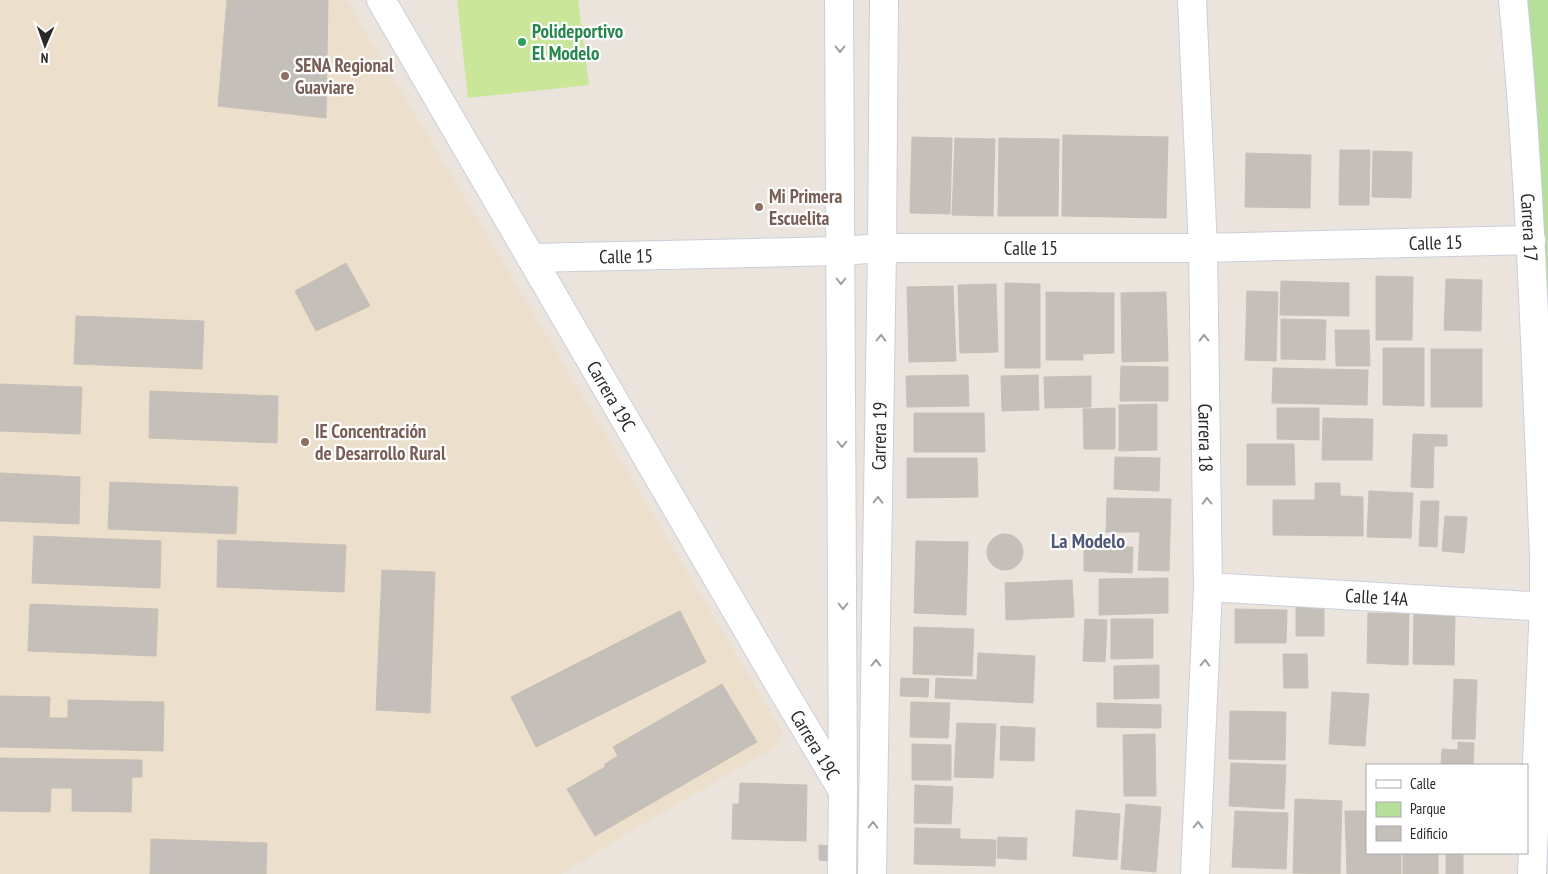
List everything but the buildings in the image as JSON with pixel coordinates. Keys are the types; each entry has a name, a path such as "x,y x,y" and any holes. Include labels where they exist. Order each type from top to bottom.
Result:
{"street":[{"name":"Carrera 19C","path":"381,0 843,791"},
{"name":"Carrera 19","path":"839,0 842,874"},
{"name":"Carrera 19","path":"872,874 884,0"},
{"name":"Carrera 18","path":"1192,0 1203,248 1208,586 1196,874"},
{"name":"Carrera 17","path":"1513,0 1522,92 1531,240 1546,606 1532,874"},
{"name":"Calle 15","path":"531,258 841,251 882,248 1203,248 1531,240"},
{"name":"Calle 14A","path":"1208,586 1546,606"}],"shaded area":[{"name":"IE Concentración de Desarrollo Rural","path":"0,0 347,0 782,731 777,746 562,874 0,874"}],"green space":[{"name":"Polideportivo El Modelo","path":"457,0 578,0 589,85 468,98"},
{"path":"1517,0 1548,0 1548,345"}],"place":[{"name":"Polideportivo El Modelo","path":"522,42"},
{"name":"SENA Regional Guaviare","path":"285,76"},
{"name":"Mi Primera Escuelita","path":"759,207"},
{"name":"IE Concentración de Desarrollo Rural","path":"305,442"}],"district":[{"name":"La Modelo","path":"1088,541"}]}
